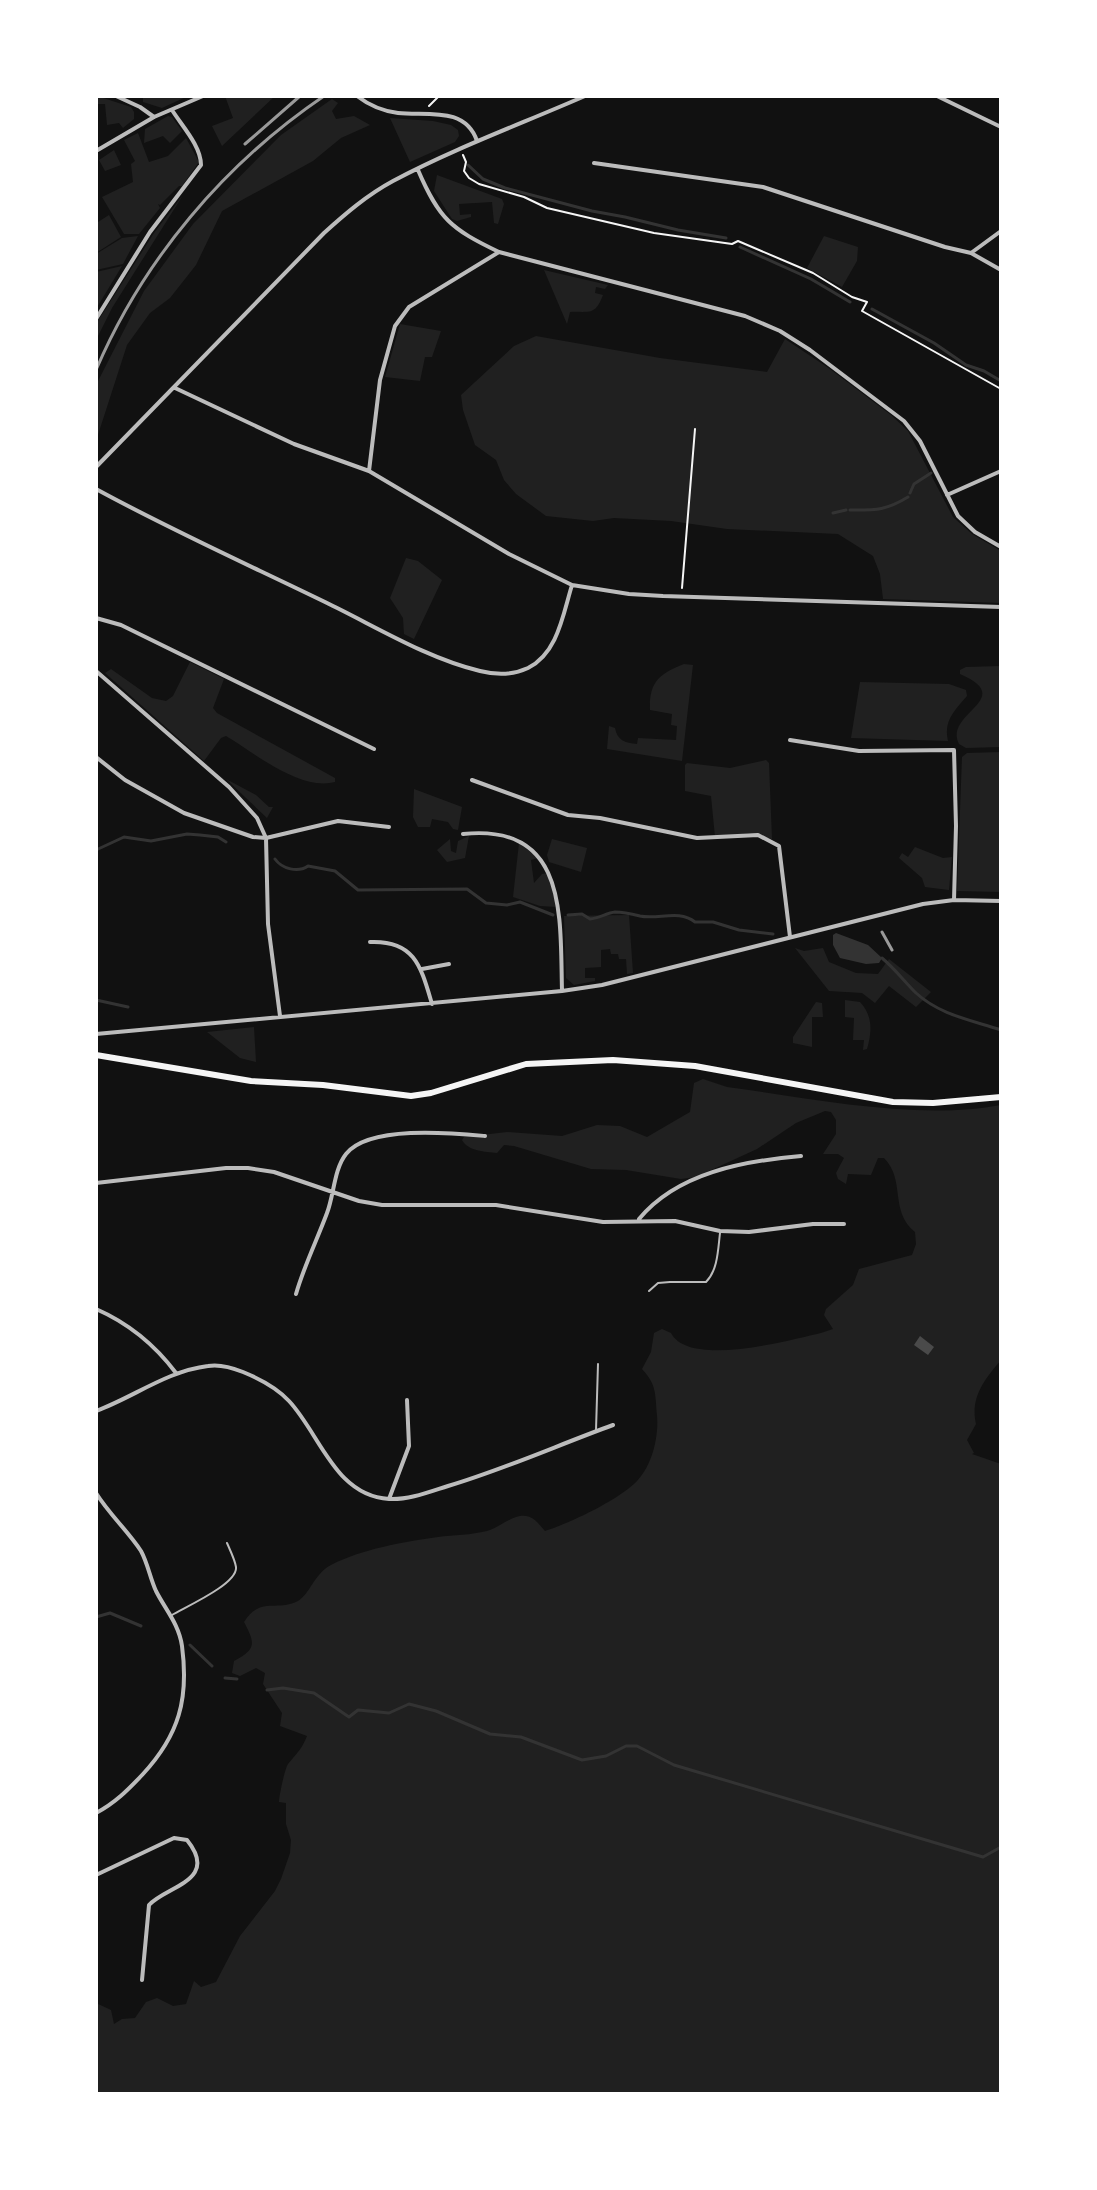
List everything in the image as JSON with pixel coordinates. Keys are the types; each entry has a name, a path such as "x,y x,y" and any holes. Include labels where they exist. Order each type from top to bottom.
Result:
{"main road":[{"path":"96,1055 251,1081 323,1085 404,1096 431,1093 526,1064 613,1060 695,1066 893,1102 925,1104 1001,1097"}],"street":[{"path":"116,96 154,117"},
{"path":"96,151 154,117 203,96"},
{"path":"357,96 375,108 451,115 469,127 477,141"},
{"path":"96,467 324,233 359,203 392,181 585,96"},
{"path":"937,96 1001,127"},
{"path":"96,319 150,232 201,165 201,158 172,110"},
{"path":"594,163 763,187 971,253 1001,270"},
{"path":"418,170 430,198 443,217 463,234 499,252 745,316 780,331 810,350 904,421 920,441 958,516 975,532 1001,547"},
{"path":"971,253 1001,231"},
{"path":"369,471 380,380 395,326 409,307 499,252"},
{"path":"175,388 299,446 369,471 509,554 572,585 629,594 681,597 1001,607"},
{"path":"947,495 1001,471"},
{"path":"96,489 411,645 479,671 510,673 527,669 546,654 558,632 572,585"},
{"path":"96,618 121,625 374,749"},
{"path":"96,671 229,787 257,818 266,838 268,924 280,1016"},
{"path":"790,740 859,751 954,750 954,900"},
{"path":"96,757 125,780 184,813 217,826 266,838 338,821 389,827"},
{"path":"472,780 568,815 600,818 641,829 697,838 758,835 770,839 779,846 790,937"},
{"path":"463,834 484,832 510,837 527,845 541,859 551,876 561,919 562,991"},
{"path":"96,1034 562,991 602,985 923,904 954,900 1001,901"},
{"path":"370,942 389,941 414,957 422,969 432,1004"},
{"path":"422,969 449,964"},
{"path":"296,1294 335,1193 338,1172 346,1154 366,1141 442,1132 485,1136"},
{"path":"639,1219 653,1203 702,1176 755,1160 801,1156"},
{"path":"96,1183 212,1169 248,1168 274,1172 382,1205 496,1205 586,1220 675,1221 720,1231 749,1232 790,1226 844,1224"},
{"path":"96,1309 142,1336 176,1373"},
{"path":"96,1411 176,1373 212,1365 236,1369 256,1377 290,1401 335,1467 352,1485 370,1495 389,1499 410,1497 490,1473 613,1425"},
{"path":"389,1499 409,1446 407,1400"},
{"path":"96,1493 140,1550 182,1646 179,1719 169,1741 156,1760 117,1801 96,1813"},
{"path":"96,1875 174,1838 187,1840 195,1853 196,1866 192,1877 149,1905 142,1980"}],"lane":[{"path":"649,1291 658,1283 706,1282 711,1278 720,1231"},
{"path":"596,1432 598,1364"},
{"path":"171,1615 233,1578 236,1567 227,1543"}],"path":[{"path":"428,107 439,96"},
{"path":"462,154 466,160 464,171 473,181 524,197 547,208 654,233 732,244 738,241 820,276 852,297 867,302 862,311 1001,389"},
{"path":"681,597 695,429"}],"shaded area":[{"path":"97,96 131,107 134,119 123,128 119,123 107,125 105,104 96,104"},
{"path":"143,96 188,96 162,108 143,102"},
{"path":"225,96 275,96 222,146 212,126 233,118"},
{"path":"332,99 338,103 332,111 336,119 354,116 370,125 341,138 313,161 222,211 196,265 170,298 150,313 127,345 96,441 96,385 144,291 193,224 281,135"},
{"path":"168,116 182,131 170,143 163,136 144,143 145,129"},
{"path":"390,118 451,125 458,130 459,136 455,142 410,162"},
{"path":"138,133 149,162 168,156 186,138 199,162 182,186 158,204 160,208 139,234 124,234 102,197 133,182 131,164 135,161 124,140"},
{"path":"114,150 121,165 105,171 99,160"},
{"path":"437,175 502,199 504,204 498,224 494,223 492,202 459,204 460,215 471,214 471,217 457,221 452,219 434,191"},
{"path":"183,195 112,308 96,340 96,324 154,233"},
{"path":"109,215 121,237 96,253 96,219 98,222"},
{"path":"138,236 123,264 96,270 96,254 122,238"},
{"path":"824,236 858,247 857,261 842,287 807,268"},
{"path":"122,266 96,309 96,272"},
{"path":"544,270 608,285 605,289 596,287 595,293 603,295 594,309 570,312 567,324"},
{"path":"400,324 441,331 432,357 425,357 420,381 385,377"},
{"path":"536,336 660,358 767,372 785,339 830,369 908,431 953,517 972,534 1001,551 1001,603 883,599 880,574 873,556 838,534 727,529 671,521 614,518 593,521 546,516 516,494 504,480 496,460 475,445 461,395 514,346"},
{"path":"406,558 418,561 442,580 414,639 404,634 403,618 390,598"},
{"path":"190,662 224,679 213,708 217,713 335,778 335,782 307,781 293,776 226,736 221,738 204,761 105,673 111,669 152,698 166,701 173,696"},
{"path":"684,664 693,665 682,761 607,749 609,726 629,743 637,744 638,738 676,740 677,726 671,725 672,714 650,710 650,700 657,680"},
{"path":"1001,666 1001,747 966,748 959,744 957,733 981,699 982,691 976,683 960,674 960,670 966,667"},
{"path":"860,682 949,684 966,690 967,696 949,722 948,741 851,738"},
{"path":"1001,752 1001,892 957,891 962,757 967,753"},
{"path":"766,760 769,763 772,839 749,833 715,837 711,796 685,791 685,765 730,768"},
{"path":"226,779 273,807 267,818"},
{"path":"414,789 462,807 458,830 448,822 432,819 430,827 418,827 413,817"},
{"path":"469,836 465,858 447,862 437,850 450,839 451,851 456,853 458,841"},
{"path":"552,839 587,848 581,872 549,862 547,855"},
{"path":"519,843 538,858 531,860 534,883 547,873 557,907 540,906 513,897"},
{"path":"915,847 943,858 952,857 949,890 925,887 922,878 899,858 902,853 908,857"},
{"path":"629,915 633,973 627,974 626,959 611,954 610,949 601,950 601,967 585,968 585,978 595,978 595,981 574,985 566,978 564,916"},
{"path":"836,933 868,945 882,958 879,963 866,964 840,958 833,945 833,935"},
{"path":"795,948 804,951 823,948 829,962 856,973 878,974 889,959 931,992 916,1007 889,986 875,1003 862,993 829,991"},
{"path":"845,1000 860,1002 867,1013 870,1030 867,1049 863,1050 864,1040 853,1040 854,1018 845,1017"},
{"path":"816,1002 822,1003 823,1017 812,1017 812,1047 793,1043 793,1037"},
{"path":"254,1027 256,1062 240,1058 207,1032"},
{"path":"703,1079 727,1087 864,1106 935,1110 1001,1105 1001,1360 980,1390 975,1406 976,1424 967,1440 972,1454 1001,1464 1001,2094 96,2094 96,2003 111,2010 114,2024 122,2019 135,2018 146,2002 157,1998 173,2006 186,2004 194,1981 201,1987 216,1982 240,1936 275,1891 290,1853 286,1803 279,1802 279,1799 287,1767 307,1736 280,1726 282,1713 263,1684 265,1673 256,1668 240,1676 232,1673 234,1661 247,1653 252,1645 244,1622 250,1614 263,1607 298,1601 325,1569 369,1550 487,1531 520,1516 531,1518 545,1531 604,1505 634,1484 653,1452 657,1424 655,1395 653,1385 642,1369 651,1352 654,1333 662,1329 681,1343 698,1349 718,1350 741,1349 821,1333 833,1329 824,1315 826,1309 853,1285 859,1269 912,1255 916,1244 915,1232 902,1215 894,1176 884,1158 878,1158 871,1175 848,1174 846,1184 838,1179 836,1173 844,1158 838,1154 823,1154 836,1134 836,1120 831,1112 825,1111 796,1123 757,1149 696,1177 681,1179 626,1170 591,1169 514,1146 504,1145 497,1153 482,1151 468,1147 462,1140 464,1137 507,1132 562,1136 597,1125 620,1126 647,1137 690,1112 694,1083"}],"building":[{"path":"920,1336 934,1347 928,1355 914,1345"}],"waterway":[{"path":"468,165 483,179 505,188 592,211 726,238"},
{"path":"740,247 811,279 850,302"},
{"path":"872,309 934,343 966,365 1001,381"},
{"path":"910,493 914,484 931,473"},
{"path":"850,510 880,509 908,497"},
{"path":"833,513 846,510"},
{"path":"96,850 124,837 151,841 187,834 218,837 226,842"},
{"path":"275,859 290,869 308,866 335,871 358,890 467,889 486,903 507,905 520,902 553,915"},
{"path":"568,915 582,914 590,919 615,912 647,917 675,915 695,922 713,922 739,930 773,934"},
{"path":"882,958 916,993 935,1007 1001,1030"},
{"path":"96,1000 128,1007"},
{"path":"96,1617 110,1613 141,1626"},
{"path":"190,1645 212,1666"},
{"path":"225,1678 237,1679"},
{"path":"267,1690 283,1688 314,1693 349,1717 358,1710 389,1713 409,1704 436,1711 490,1734 521,1737 582,1760 606,1756 626,1746 637,1746 674,1765 983,1857 1001,1847"}],"railway":[{"path":"245,144 300,96"},
{"path":"96,370 137,290 190,217 253,152 324,96"},
{"path":"882,932 892,950"}]}
